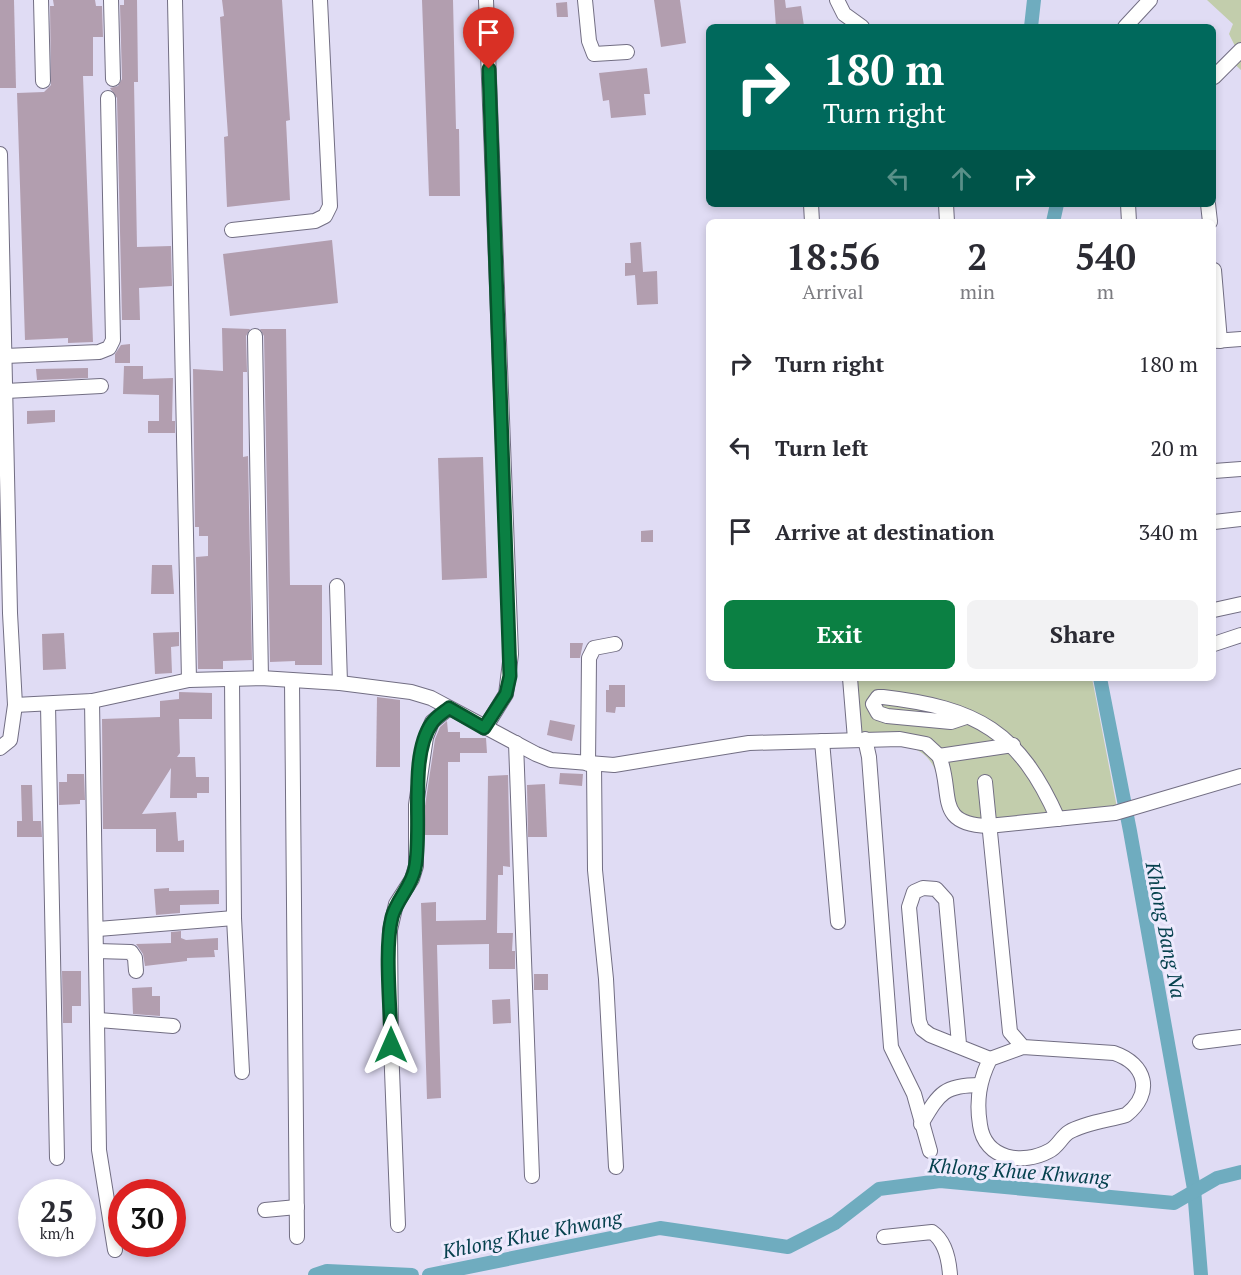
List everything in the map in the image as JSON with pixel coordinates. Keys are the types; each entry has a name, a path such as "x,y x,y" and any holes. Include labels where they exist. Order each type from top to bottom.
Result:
{"street":[{"path":"41,0 43,81"},
{"path":"111,0 113,79"},
{"path":"175,0 189,681"},
{"path":"232,230 315,221 325,216 330,206 320,0"},
{"path":"484,728 506,694 511,654 486,0"},
{"path":"585,0 589,41 594,54 627,52"},
{"path":"837,0 844,14 858,24"},
{"path":"1128,24 1150,0"},
{"path":"1216,75 1241,50"},
{"path":"5,356 99,352 109,348 113,340 108,99"},
{"path":"0,154 6,391 6,690 15,705 10,740 0,747"},
{"path":"1216,317 1217,341 1241,339"},
{"path":"255,336 261,678"},
{"path":"6,391 101,386"},
{"path":"1216,471 1241,469"},
{"path":"1216,522 1241,519"},
{"path":"337,586 340,683"},
{"path":"1216,610 1241,604"},
{"path":"1216,643 1241,635"},
{"path":"615,644 594,648 589,658 596,870 606,979 616,1167"},
{"path":"15,705 92,701 189,681 261,678 340,683 411,692 449,708 484,728 551,760 591,764 638,763 749,743 860,739 915,740 934,749 939,756 954,816 964,824 988,826 1115,813 1241,776"},
{"path":"232,679 234,918 242,1072"},
{"path":"292,681 297,1237"},
{"path":"850,681 860,739 868,757 891,1047 914,1094 930,1151"},
{"path":"966,717 951,722 887,716 878,713 873,704 878,698 883,697 930,703 966,717 985,726 1013,745 1042,783 1058,819"},
{"path":"92,701 98,930 99,1150 108,1206"},
{"path":"48,705 57,1158"},
{"path":"398,1225 391,1045 390,930 396,904 412,879 416,866 416,805 426,737 432,722 449,708"},
{"path":"822,741 838,922"},
{"path":"516,743 532,1176"},
{"path":"939,756 1013,745"},
{"path":"986,782 988,826 1007,1020 1014,1039 1023,1047"},
{"path":"959,1044 946,900 936,889 923,888 914,892 909,907 919,1021 922,1029 930,1035 959,1044 990,1059 1023,1047 1114,1053 1127,1058 1141,1074 1143,1085 1140,1094 1126,1115 1070,1132 1048,1152 1011,1159 996,1152 981,1131 977,1108 980,1085 990,1059"},
{"path":"98,930 234,918"},
{"path":"97,951 131,952 135,958 136,971"},
{"path":"99,1020 173,1026"},
{"path":"1200,1042 1241,1037"},
{"path":"921,1124 947,1089 958,1085 980,1085"},
{"path":"265,1210 297,1207"},
{"path":"884,1237 932,1232 940,1240 946,1254 950,1275"}],"green space":[{"path":"1207,0 1241,0 1241,70 1230,60 1235,46 1229,34 1233,24"},
{"path":"844,681 1093,681 1118,813 970,830 955,822 947,811 935,770 928,758 915,749 895,744 848,744"}],"building":[{"path":"0,0 14,0 16,88 0,88"},
{"path":"53,0 95,0 96,6 102,6 103,37 93,37 93,76 83,76 93,342 68,343 68,338 25,340 17,93 44,92 51,85 50,6 54,6"},
{"path":"124,0 137,0 138,82 134,82 137,247 171,246 172,286 139,288 140,320 122,320 117,98 110,88 118,86 122,79 120,5 124,5"},
{"path":"222,0 282,0 290,120 286,121 290,200 227,207 224,137 228,136 220,17 224,16"},
{"path":"422,0 453,0 460,196 429,196"},
{"path":"654,0 680,0 686,43 661,47"},
{"path":"774,0 785,0 786,8 801,6 804,24 776,24"},
{"path":"567,2 568,17 557,17 556,3"},
{"path":"647,68 650,94 644,94 646,115 611,118 609,100 603,101 599,73"},
{"path":"332,240 338,303 230,316 223,254"},
{"path":"641,242 643,272 657,271 658,304 637,305 635,275 625,276 625,263 631,263 630,243"},
{"path":"222,328 250,329 246,336 247,372 243,372 243,457 248,456 252,660 223,661 223,669 198,669 196,557 208,556 208,536 199,536 199,527 195,527 193,369 223,371"},
{"path":"260,329 286,329 290,585 322,585 322,665 295,665 295,661 270,662 264,336"},
{"path":"130,344 130,363 115,363 115,354 121,345"},
{"path":"124,366 143,366 143,379 173,378 172,421 175,421 175,433 148,433 148,421 159,421 159,395 123,394"},
{"path":"88,368 88,378 37,380 36,369"},
{"path":"55,410 55,422 27,424 27,411"},
{"path":"483,457 487,578 442,580 438,458"},
{"path":"653,530 653,542 641,542 641,531"},
{"path":"152,565 172,565 174,594 151,594"},
{"path":"179,632 179,646 171,647 172,673 155,674 153,633"},
{"path":"64,633 66,669 43,670 42,634"},
{"path":"570,643 583,643 580,658 570,658"},
{"path":"609,685 625,685 625,707 616,707 615,713 606,712 606,690 609,690"},
{"path":"179,692 212,693 212,719 179,719 180,753 177,757 195,757 196,777 209,777 209,793 197,793 197,798 170,798 171,768 142,814 176,812 178,841 184,840 184,852 156,852 156,829 103,829 102,719 160,717 160,701 179,699"},
{"path":"377,697 400,700 400,767 376,767"},
{"path":"550,720 575,725 572,741 547,735"},
{"path":"447,721 448,732 460,732 460,738 486,738 487,753 460,753 460,762 448,762 448,835 425,835 425,806 435,739 440,727"},
{"path":"560,773 583,774 582,786 559,784"},
{"path":"67,774 84,774 85,800 80,800 80,804 59,805 59,782 67,782"},
{"path":"508,775 510,867 503,866 503,875 498,875 497,933 513,933 512,951 515,951 515,969 489,969 489,944 437,945 441,1098 427,1099 421,903 436,902 436,921 486,920 488,776"},
{"path":"545,784 547,837 528,837 527,785"},
{"path":"21,785 32,785 33,821 41,821 42,837 17,837 17,821 22,821"},
{"path":"169,888 169,891 219,890 219,904 180,905 180,913 156,915 154,889"},
{"path":"181,931 181,938 186,940 218,938 218,950 214,950 215,957 187,958 187,961 145,966 143,954 136,944 171,943 171,932"},
{"path":"62,971 81,971 81,1006 72,1006 72,1023 63,1023"},
{"path":"534,974 548,974 548,990 534,990"},
{"path":"152,987 152,996 160,996 160,1016 133,1014 132,988"},
{"path":"510,999 511,1023 493,1024 492,1000"}],"waterway":[{"name":"Khlong Bang Na","path":"1031,24 1034,0"},
{"name":"Khlong Bang Na","path":"1054,219 1056,207"},
{"name":"Khlong Bang Na","path":"1101,681 1194,1189 1201,1275"},
{"name":"Khlong Khue Khwang","path":"429,1275 660,1228 788,1247 835,1223 879,1189 940,1181 1174,1203 1217,1178 1241,1172"},
{"name":"Khlong Khue Khwang","path":"315,1275 327,1271 412,1275"}],"route":[{"path":"391,1045 390,930 396,904 405,893 416,866 416,805 426,737 432,722 449,708 484,728 506,694 510,676 489,69"}]}
